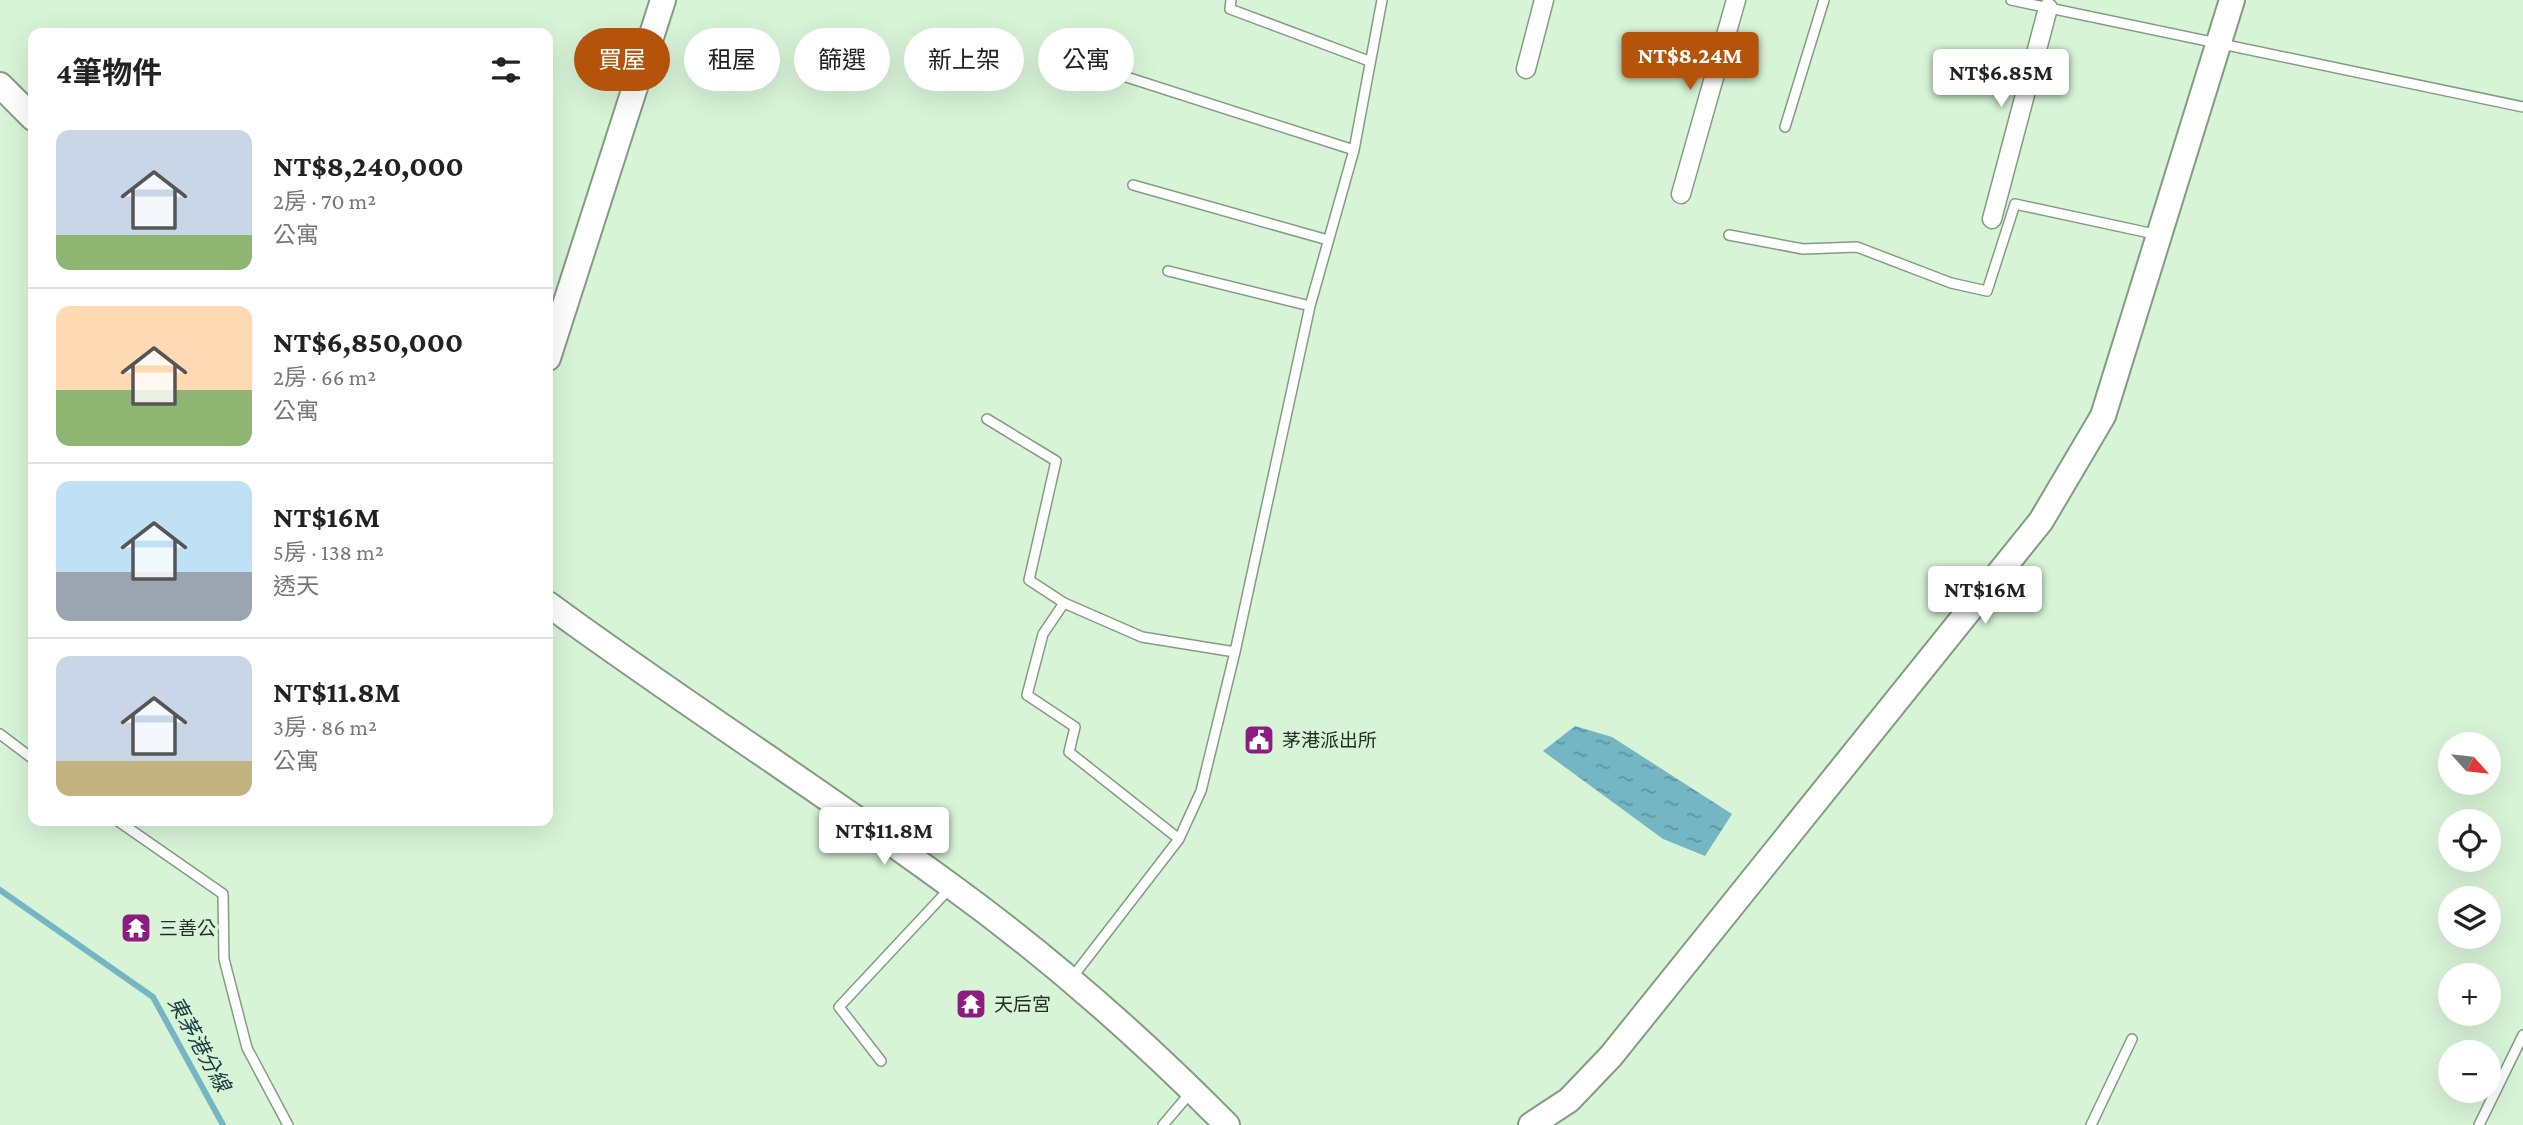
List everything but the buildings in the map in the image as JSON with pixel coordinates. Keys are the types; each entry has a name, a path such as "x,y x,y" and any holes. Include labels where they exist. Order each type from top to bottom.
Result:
{"street":[{"path":"553,342 663,0"},
{"path":"1526,69 1544,0"},
{"path":"1681,194 1736,0"},
{"path":"1531,1125 1569,1100 1611,1056 2041,521 2103,416 2232,0"},
{"path":"1992,219 2048,8"},
{"path":"0,85 28,113"},
{"path":"553,608 646,676 952,886 1070,980 1192,1090 1226,1125"}],"lane":[{"path":"1231,0 1230,9 1369,61"},
{"path":"1070,980 1179,839 1201,791 1235,652 1310,306 1354,150 1382,0"},
{"path":"1785,127 1824,0"},
{"path":"2011,0 2523,107"},
{"path":"1134,79 1354,150"},
{"path":"1133,185 1328,240"},
{"path":"1729,235 1803,249 1857,247 1951,283 1987,291 2015,204 2161,235"},
{"path":"1168,271 1310,306"},
{"path":"987,419 1056,461 1029,580 1064,603 1142,637 1235,652"},
{"path":"1064,603 1042,634 1027,695 1075,727 1069,752 1179,839"},
{"path":"0,734 28,755"},
{"path":"125,826 223,894 224,959 247,1048 288,1125"},
{"path":"881,1061 839,1007 952,886"},
{"path":"2479,1125 2523,1035"},
{"path":"2091,1125 2132,1040"},
{"path":"1163,1125 1192,1090"}],"water":[{"path":"1575,726 1612,737 1732,814 1705,856 1663,839 1543,751"}],"waterway":[{"name":"東茅港分線","path":"0,890 153,997 223,1125"}],"place":[{"name":"茅港派出所","path":"1259,740"},
{"name":"三善公","path":"136,928"},
{"name":"天后宮","path":"971,1004"}]}
